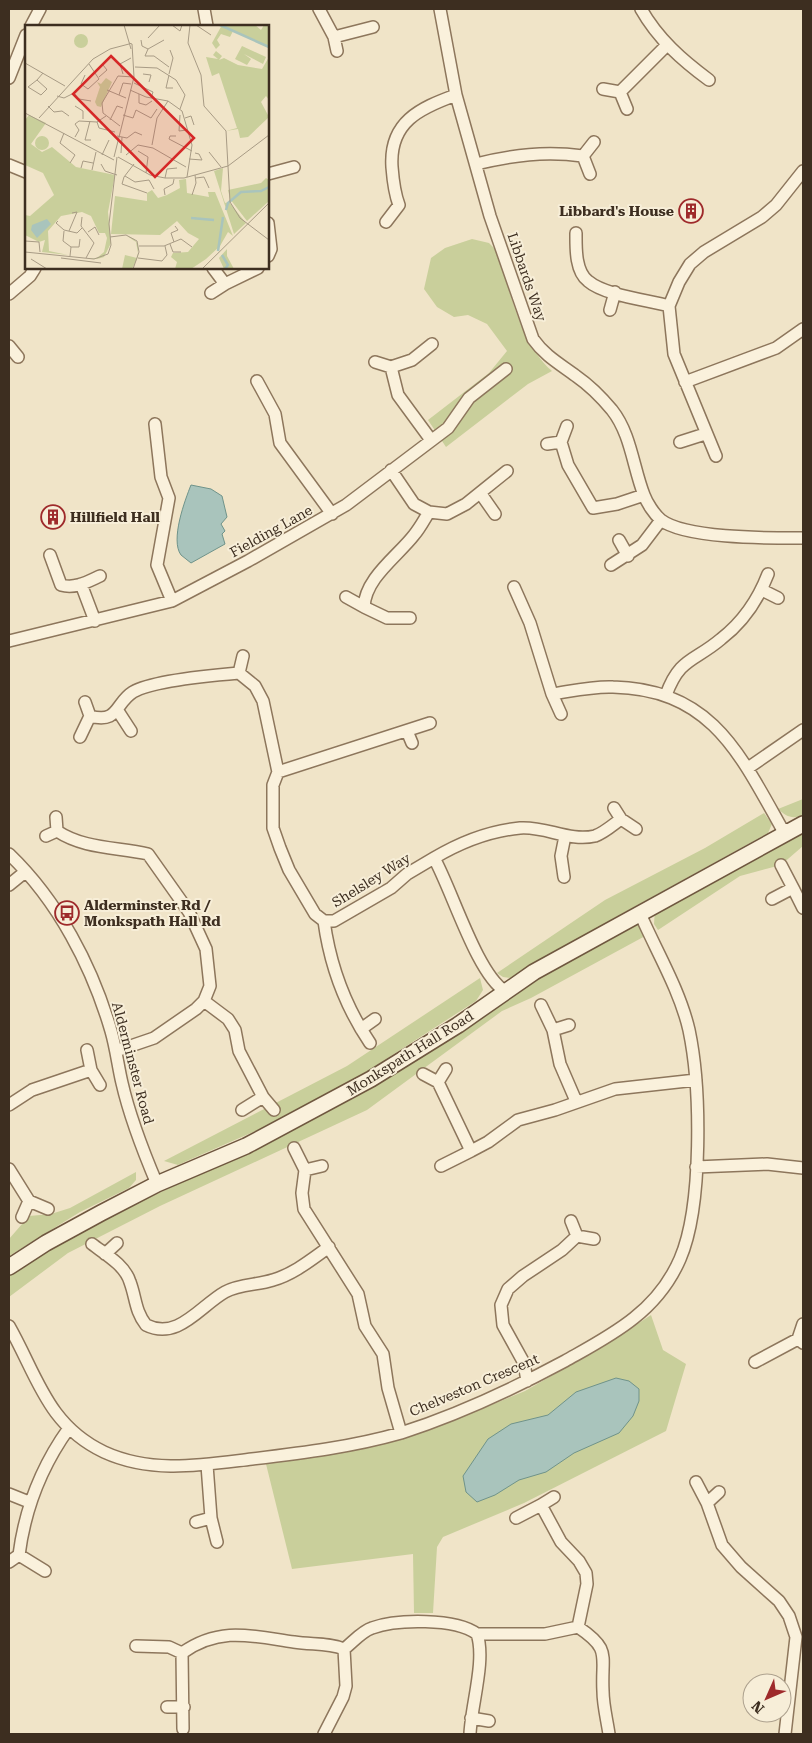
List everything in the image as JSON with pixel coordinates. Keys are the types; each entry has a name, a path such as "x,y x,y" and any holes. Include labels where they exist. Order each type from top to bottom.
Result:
{"street":[{"path":"32,25 40,9"},
{"path":"204,9 207,25"},
{"path":"320,9 334,36 337,51"},
{"name":"Libbards Way","path":"440,9 456,95 490,216 533,339 541,351 557,364 576,375 612,410 624,430 644,495 661,520"},
{"path":"641,9 649,23 667,45 684,62 709,80"},
{"path":"334,36 373,27"},
{"path":"9,78 25,38"},
{"path":"620,92 667,45"},
{"path":"604,89 620,92"},
{"path":"620,92 626,109"},
{"path":"386,222 405,205 393,184 391,159 397,133 412,116 427,106 456,95"},
{"path":"583,156 594,142"},
{"path":"476,164 538,153 583,156"},
{"path":"583,156 590,174"},
{"path":"9,166 25,172"},
{"path":"269,174 294,167"},
{"path":"716,456 705,434 674,354 669,306 679,282 690,264 704,252 762,217 776,205 803,171"},
{"path":"269,232 271,249 269,254"},
{"path":"576,233 576,252 584,276 598,286 615,292 669,306"},
{"path":"9,294 30,276 34,269"},
{"path":"215,269 225,284"},
{"path":"211,293 256,269"},
{"path":"610,310 615,292"},
{"path":"685,382 776,348 803,330"},
{"path":"375,362 391,367 412,360 432,344"},
{"path":"9,346 18,357"},
{"path":"391,367 398,394 431,440"},
{"name":"Fielding Lane","path":"9,641 95,622 172,601 332,514 448,428 469,398 506,369"},
{"path":"257,380 272,405 280,443 332,514"},
{"path":"272,405 282,399"},
{"path":"154,424 161,477 169,498 158,565 172,601"},
{"path":"567,426 561,442 568,465 593,508 617,504 644,495"},
{"path":"680,442 705,434"},
{"path":"547,444 561,442"},
{"path":"391,470 414,504 429,512 447,514 481,494 507,471"},
{"path":"481,494 495,514"},
{"path":"364,607 364,598 377,576 415,534 429,512"},
{"path":"611,565 628,556 642,545 661,520 706,534 803,538"},
{"path":"618,540 628,556"},
{"path":"50,555 61,585 69,587 100,576"},
{"path":"666,695 680,667 721,639 748,613 762,590 768,574"},
{"path":"81,584 95,622"},
{"path":"514,587 530,623 552,694 561,714"},
{"path":"762,590 778,598"},
{"path":"346,597 387,618 410,618"},
{"path":"90,716 97,718 110,716 118,712 134,692 201,677 239,673 243,656"},
{"name":"Shelsley Way","path":"239,673 254,686 263,700 278,772 274,784 273,828 289,870 315,914 324,921 334,921 365,904 434,858 460,843 479,836 521,828 540,829 565,836 596,836 621,819"},
{"path":"552,694 611,687 666,695 696,710 718,728 748,768 781,827 788,831"},
{"path":"80,737 90,716 85,702"},
{"path":"118,712 131,731"},
{"path":"278,772 430,723"},
{"path":"748,768 803,730"},
{"path":"407,731 412,743"},
{"path":"614,808 621,819 636,829"},
{"path":"56,817 51,833 91,846 127,849 150,848 165,881 190,912 206,950 210,986 204,1001 196,1009 154,1038 116,1051"},
{"name":"Monkspath Hall Road","path":"9,1268 73,1228 157,1184 246,1146 371,1079 442,1035 505,991 557,959 803,824"},
{"path":"564,877 561,856 565,836"},
{"name":"Alderminster Road","path":"9,854 52,906 76,943 105,1011 129,1109 157,1184"},
{"path":"434,858 447,881 471,941 496,986 505,991"},
{"path":"781,865 803,908"},
{"path":"9,884 25,872"},
{"path":"772,899 792,888"},
{"name":"Chelveston Crescent","path":"9,1326 36,1383 54,1411 68,1428 102,1451 144,1465 176,1467 319,1451 401,1432 462,1410 527,1382 601,1341 634,1318 660,1292 679,1260 691,1227 698,1124 696,1080 688,1028 666,966 642,918 643,911"},
{"path":"324,921 326,940 344,998 370,1043"},
{"path":"204,1001 228,1019 235,1030 240,1051 263,1097 274,1110"},
{"path":"541,1005 553,1030 560,1064 576,1101"},
{"path":"361,1029 374,1019"},
{"path":"553,1030 569,1025"},
{"path":"86,1050 90,1070 100,1085"},
{"path":"438,1082 446,1068"},
{"path":"9,1105 32,1090 90,1070"},
{"path":"423,1074 438,1082 471,1151"},
{"path":"441,1166 488,1142 518,1120 555,1110 615,1088 696,1080"},
{"path":"242,1110 263,1097"},
{"path":"294,1148 305,1170 302,1193 304,1209 358,1294 365,1326 383,1354 388,1388 401,1432"},
{"path":"696,1167 767,1164 803,1168"},
{"path":"305,1170 322,1166"},
{"path":"9,1169 29,1201 48,1209"},
{"path":"22,1216 29,1201"},
{"path":"571,1221 577,1236"},
{"path":"527,1382 524,1363 503,1325 501,1305 508,1289 523,1276 562,1250 577,1236"},
{"path":"577,1236 594,1239"},
{"path":"104,1254 117,1243"},
{"path":"92,1244 124,1270 130,1281 134,1305 140,1318 146,1325 163,1330 174,1328 191,1318 225,1292 274,1280 288,1274 329,1247"},
{"path":"755,1362 800,1342 803,1324"},
{"path":"9,1562 19,1555 30,1502 50,1455 68,1428"},
{"path":"207,1465 211,1518 217,1542"},
{"path":"696,1482 707,1503 722,1545 741,1567 779,1601 788,1616 796,1637 785,1734"},
{"path":"707,1503 719,1492"},
{"path":"9,1494 30,1502"},
{"path":"516,1518 554,1497"},
{"path":"541,1505 561,1542 580,1561 586,1573 587,1584 578,1627"},
{"path":"196,1522 211,1518"},
{"path":"19,1555 45,1571"},
{"path":"344,1650 370,1628 404,1622 469,1628 477,1634 480,1642 478,1689 471,1718 470,1734"},
{"path":"477,1634 545,1634 578,1627 596,1639 604,1654 602,1692 609,1734"},
{"path":"182,1653 194,1644 220,1635 248,1634 297,1642 330,1644 344,1650"},
{"path":"136,1646 169,1647 182,1653"},
{"path":"324,1734 343,1697 346,1686 344,1650"},
{"path":"182,1653 183,1729"},
{"path":"167,1707 184,1707"},
{"path":"471,1718 488,1721"}],"green space":[{"path":"472,239 489,243 497,251 517,315 524,331 541,359 552,371 528,384 446,447 428,420 489,373 507,351 487,324 468,315 454,317 437,307 424,289 431,258 445,248"},
{"path":"803,799 803,815 789,816 778,809"},
{"path":"764,813 772,824 768,833 614,918 511,978 503,977 497,973 605,900 705,848"},
{"path":"803,830 803,846 781,865 740,876 658,930 654,924 655,909"},
{"path":"636,923 641,925 647,935 531,998 502,1011 367,1110 160,1206 68,1253 9,1297 9,1274 44,1252 118,1212 307,1122 385,1076 526,984"},
{"path":"480,978 483,990 476,1001 349,1083 267,1126 178,1165 164,1161 347,1066"},
{"path":"136,1172 136,1180 129,1188 80,1212 9,1256 9,1239 29,1216 51,1214 70,1208"},
{"path":"651,1315 663,1350 686,1364 666,1431 524,1503 443,1537 437,1547 433,1613 414,1613 413,1554 292,1569 266,1464 384,1443 440,1426 525,1391 607,1344"}],"water":[{"path":"191,485 211,489 222,496 227,517 221,524 225,531 222,534 225,544 191,563 181,555 177,540 185,500"},
{"path":"616,1378 629,1381 639,1389 639,1401 633,1416 619,1433 574,1453 546,1472 519,1480 495,1495 477,1502 466,1492 463,1476 488,1439 511,1424 548,1415 576,1392"}],"place":[{"name":"Libbard's House","path":"691,211"},
{"name":"Hillfield Hall","path":"53,517"},
{"name":"Alderminster Rd / Monkspath Hall Rd","path":"67,913"}]}
